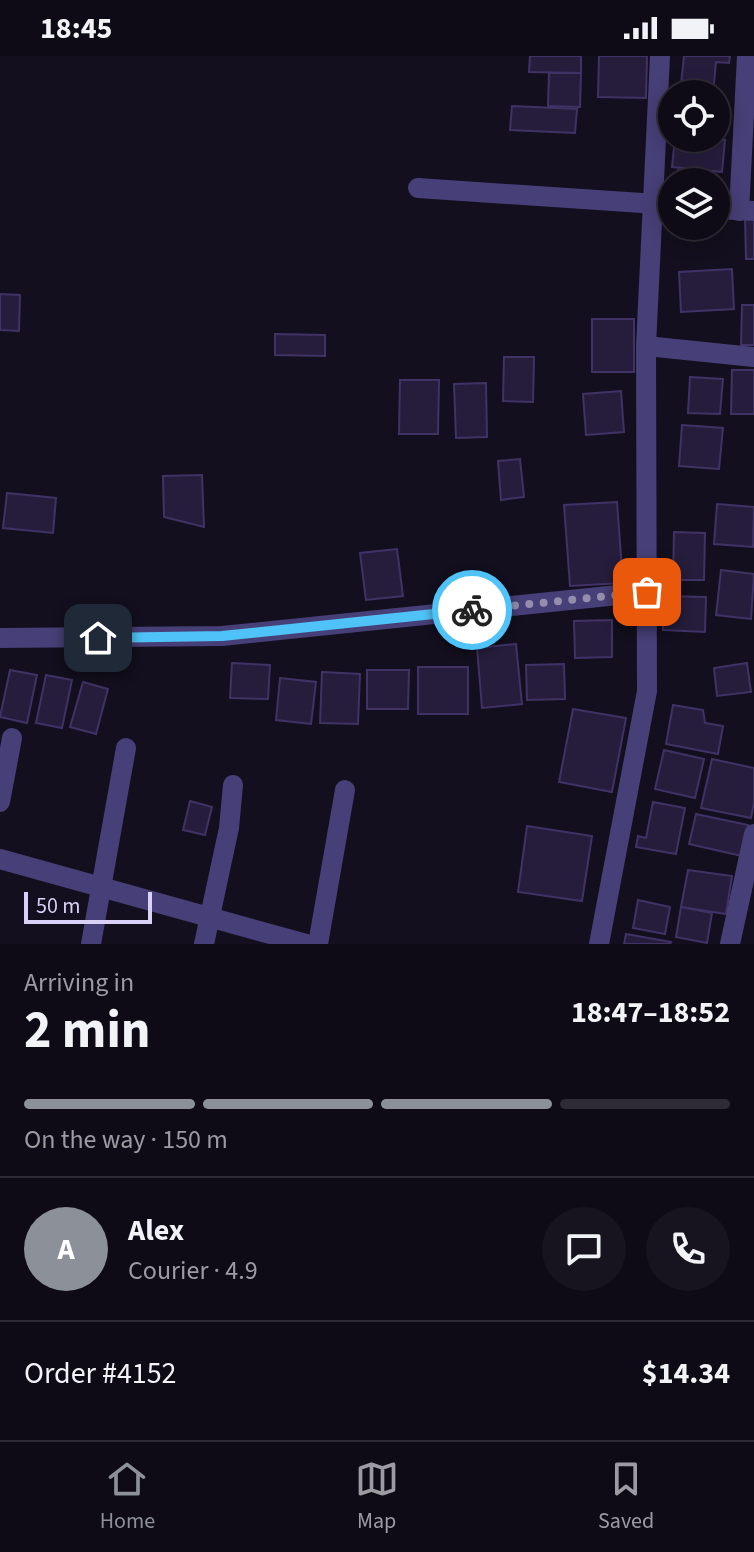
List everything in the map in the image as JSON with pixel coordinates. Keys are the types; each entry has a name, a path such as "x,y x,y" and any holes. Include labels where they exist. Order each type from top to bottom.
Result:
{"street":[{"path":"660,56 662,168"},
{"path":"746,211 747,56"},
{"path":"418,188 658,204"},
{"path":"599,944 647,691 646,346 658,240"},
{"path":"646,346 754,357"},
{"path":"0,638 222,636 647,592"},
{"path":"0,802 12,738"},
{"path":"91,944 126,748"},
{"path":"204,944 229,828 233,785"},
{"path":"318,944 345,790"},
{"path":"730,944 754,834"},
{"path":"0,859 306,944"}],"building":[{"path":"530,56 581,56 581,73 529,72"},
{"path":"599,56 647,56 646,98 598,97"},
{"path":"684,56 730,56 729,63 716,62 714,80 681,80"},
{"path":"549,73 581,73 580,107 548,106"},
{"path":"512,106 577,109 575,133 510,130"},
{"path":"674,152 724,152 722,168 672,167"},
{"path":"754,218 754,259 746,259 745,219"},
{"path":"732,269 734,309 681,312 679,272"},
{"path":"0,294 20,295 19,331 0,330"},
{"path":"742,305 754,305 754,345 741,345"},
{"path":"592,319 634,319 634,372 592,372"},
{"path":"275,334 325,335 325,356 275,355"},
{"path":"504,357 534,357 533,402 503,401"},
{"path":"732,370 754,370 754,414 731,414"},
{"path":"690,377 723,379 720,414 688,413"},
{"path":"400,380 439,380 438,434 399,434"},
{"path":"486,383 487,437 456,438 454,384"},
{"path":"621,391 624,432 586,435 583,394"},
{"path":"682,425 723,428 719,469 679,466"},
{"path":"520,459 524,497 501,500 498,461"},
{"path":"202,475 204,527 164,517 163,476"},
{"path":"7,493 56,498 53,533 3,528"},
{"path":"617,502 623,583 570,586 564,505"},
{"path":"717,504 754,507 753,547 714,544"},
{"path":"674,532 705,533 704,580 673,580"},
{"path":"397,549 403,596 366,600 360,553"},
{"path":"721,570 754,574 751,619 716,615"},
{"path":"664,596 706,597 705,632 663,630"},
{"path":"612,620 612,657 575,658 574,621"},
{"path":"516,644 522,704 482,708 477,648"},
{"path":"232,663 270,665 268,699 230,698"},
{"path":"747,663 751,692 717,696 714,668"},
{"path":"564,664 565,699 527,700 526,665"},
{"path":"418,667 468,667 468,714 418,714"},
{"path":"10,670 37,675 27,723 0,717"},
{"path":"367,670 409,670 408,709 367,709"},
{"path":"322,672 360,674 358,724 320,723"},
{"path":"46,675 72,680 62,728 36,723"},
{"path":"280,678 316,682 311,724 276,720"},
{"path":"83,682 108,689 96,734 70,727"},
{"path":"673,705 703,710 705,723 723,726 718,754 666,744"},
{"path":"573,709 626,718 612,792 559,782"},
{"path":"664,750 704,759 695,798 655,789"},
{"path":"712,759 754,768 751,818 701,808"},
{"path":"190,801 212,807 205,835 183,830"},
{"path":"653,802 685,808 676,854 636,847 638,836 646,838"},
{"path":"696,814 748,825 742,856 689,844"},
{"path":"527,826 592,836 582,901 518,892"},
{"path":"688,870 732,876 726,914 681,907"},
{"path":"638,900 670,907 665,934 633,928"},
{"path":"681,907 712,913 707,943 676,937"},
{"path":"626,934 671,942 624,944"}],"way so far":[{"path":"472,610 647,592"}],"route":[{"path":"98,638 222,636 472,610"}]}
